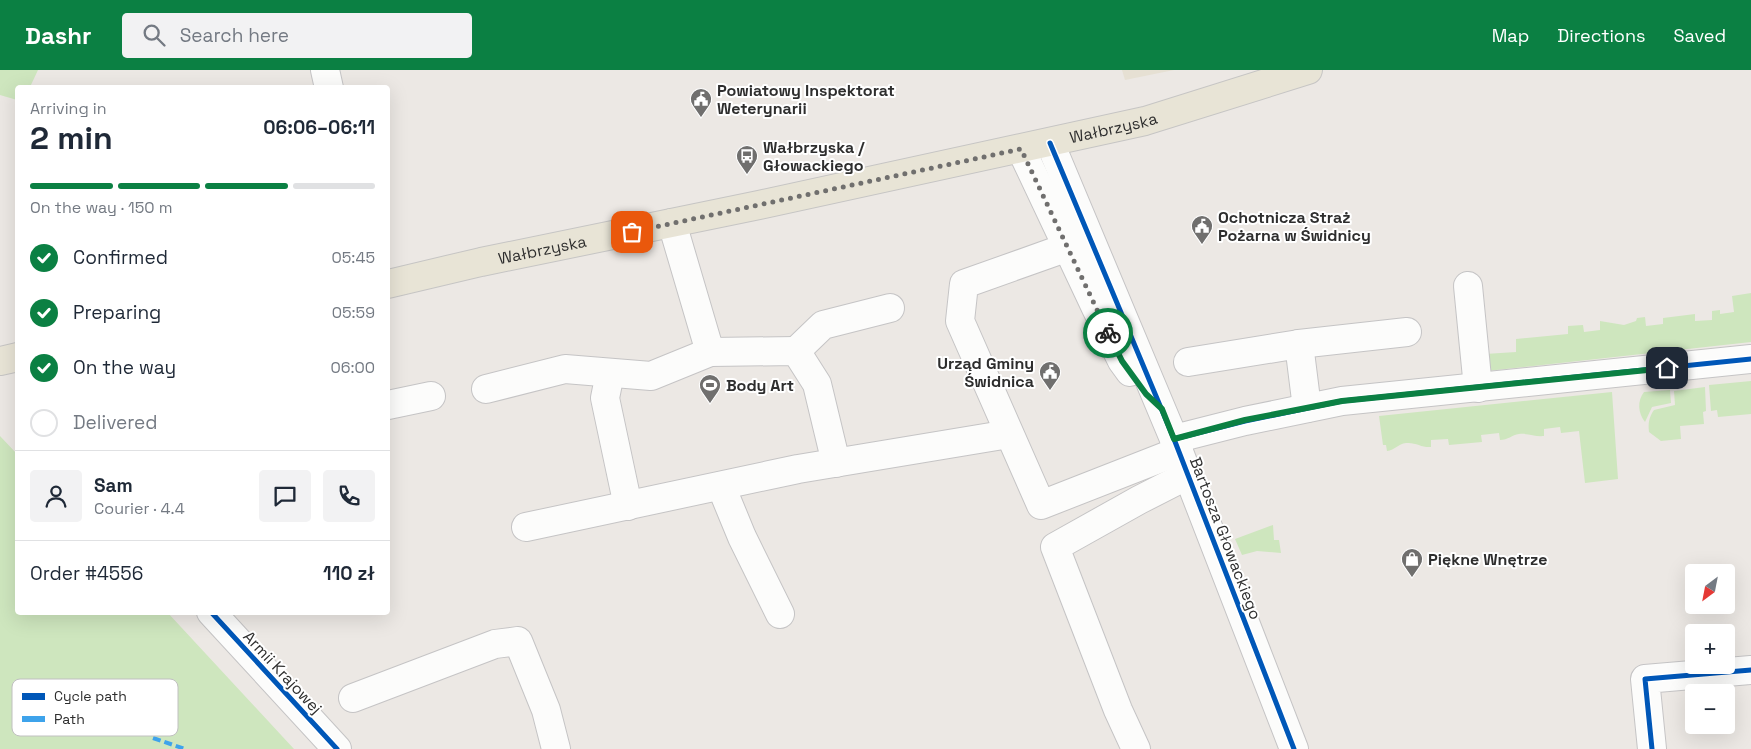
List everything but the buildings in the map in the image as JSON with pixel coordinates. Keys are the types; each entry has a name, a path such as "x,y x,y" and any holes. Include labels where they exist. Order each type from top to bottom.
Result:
{"main road":[{"name":"Wałbrzyska","path":"390,284 481,262 1050,143 1145,121 1308,70"},
{"path":"0,362 15,358"}],"street":[{"path":"325,70 328,85"},
{"name":"Bartosza Głowackiego","path":"1050,143 1162,409 1294,749"},
{"name":"Bartosza Głowackiego","path":"1021,149 1122,361 1146,394 1162,409"},
{"path":"672,223 710,352"},
{"path":"1068,247 964,284 960,321 1041,505 1180,455 1245,420 1342,401 1751,359"},
{"path":"1468,286 1478,388"},
{"path":"486,389 564,369 651,376 710,352 796,351 822,325 890,308"},
{"path":"1188,362 1299,344 1407,332"},
{"path":"1299,344 1307,408"},
{"path":"796,351 817,384 836,464"},
{"path":"610,373 605,398 628,506"},
{"path":"390,405 431,396"},
{"path":"526,527 721,486 1009,434"},
{"path":"1136,749 1115,701 1055,548 1139,500 1180,455"},
{"path":"721,486 742,536 780,614"},
{"name":"Armii Krajowej","path":"214,615 337,749"},
{"path":"353,698 494,644 518,641 546,710 556,749"},
{"path":"1652,749 1645,679 1751,670"}],"shaded area":[{"path":"1122,70 1174,70 1125,80"}],"green space":[{"path":"0,70 38,70 31,85 15,85 15,99 0,95"},
{"path":"1751,293 1751,342 1487,371 1485,354 1516,352 1516,339 1568,334 1568,326 1583,325 1584,332 1600,330 1600,321 1624,325 1636,321 1637,318 1645,317 1646,326 1663,324 1663,318 1695,314 1695,321 1712,320 1712,311 1720,310 1720,314 1734,312 1732,296"},
{"path":"1751,381 1751,414 1718,417 1717,410 1711,411 1709,385"},
{"path":"1705,387 1706,411 1703,412 1704,424 1680,426 1681,439 1661,441 1649,432 1649,420 1654,410 1675,405 1674,391"},
{"path":"1670,390 1671,403 1652,407 1645,422 1639,407 1640,399 1644,392"},
{"path":"1612,392 1618,479 1585,483 1579,431 1561,433 1560,427 1544,429 1544,436 1519,434 1500,440 1499,433 1481,435 1482,442 1449,445 1448,439 1431,440 1431,447 1406,443 1387,451 1386,445 1383,445 1379,416"},
{"path":"0,436 15,452 15,615 170,615 294,749 0,749"},
{"path":"1273,525 1274,540 1279,540 1281,553 1257,551 1242,555 1235,539"}],"marked path":[{"path":"153,738 185,749"}],"cycle path":[{"path":"1050,143 1174,439 1294,749"},
{"path":"1174,439 1245,421 1342,401 1751,359"},
{"path":"214,615 337,749"},
{"path":"1652,749 1645,679 1751,670"}],"way so far":[{"path":"632,232 1021,149 1108,333"}],"place":[{"name":"Powiatowy Inspektorat Weterynarii","path":"701,118"},
{"name":"Wałbrzyska / Głowackiego","path":"747,175"},
{"name":"Ochotnicza Straż Pożarna w Świdnicy","path":"1202,245"},
{"name":"Urząd Gminy Świdnica","path":"1050,391"},
{"name":"Body Art","path":"710,404"},
{"name":"Piękne Wnętrze","path":"1412,578"}],"route":[{"path":"1108,333 1122,361 1146,394 1162,409 1174,439 1245,420 1342,401 1667,368"}]}
